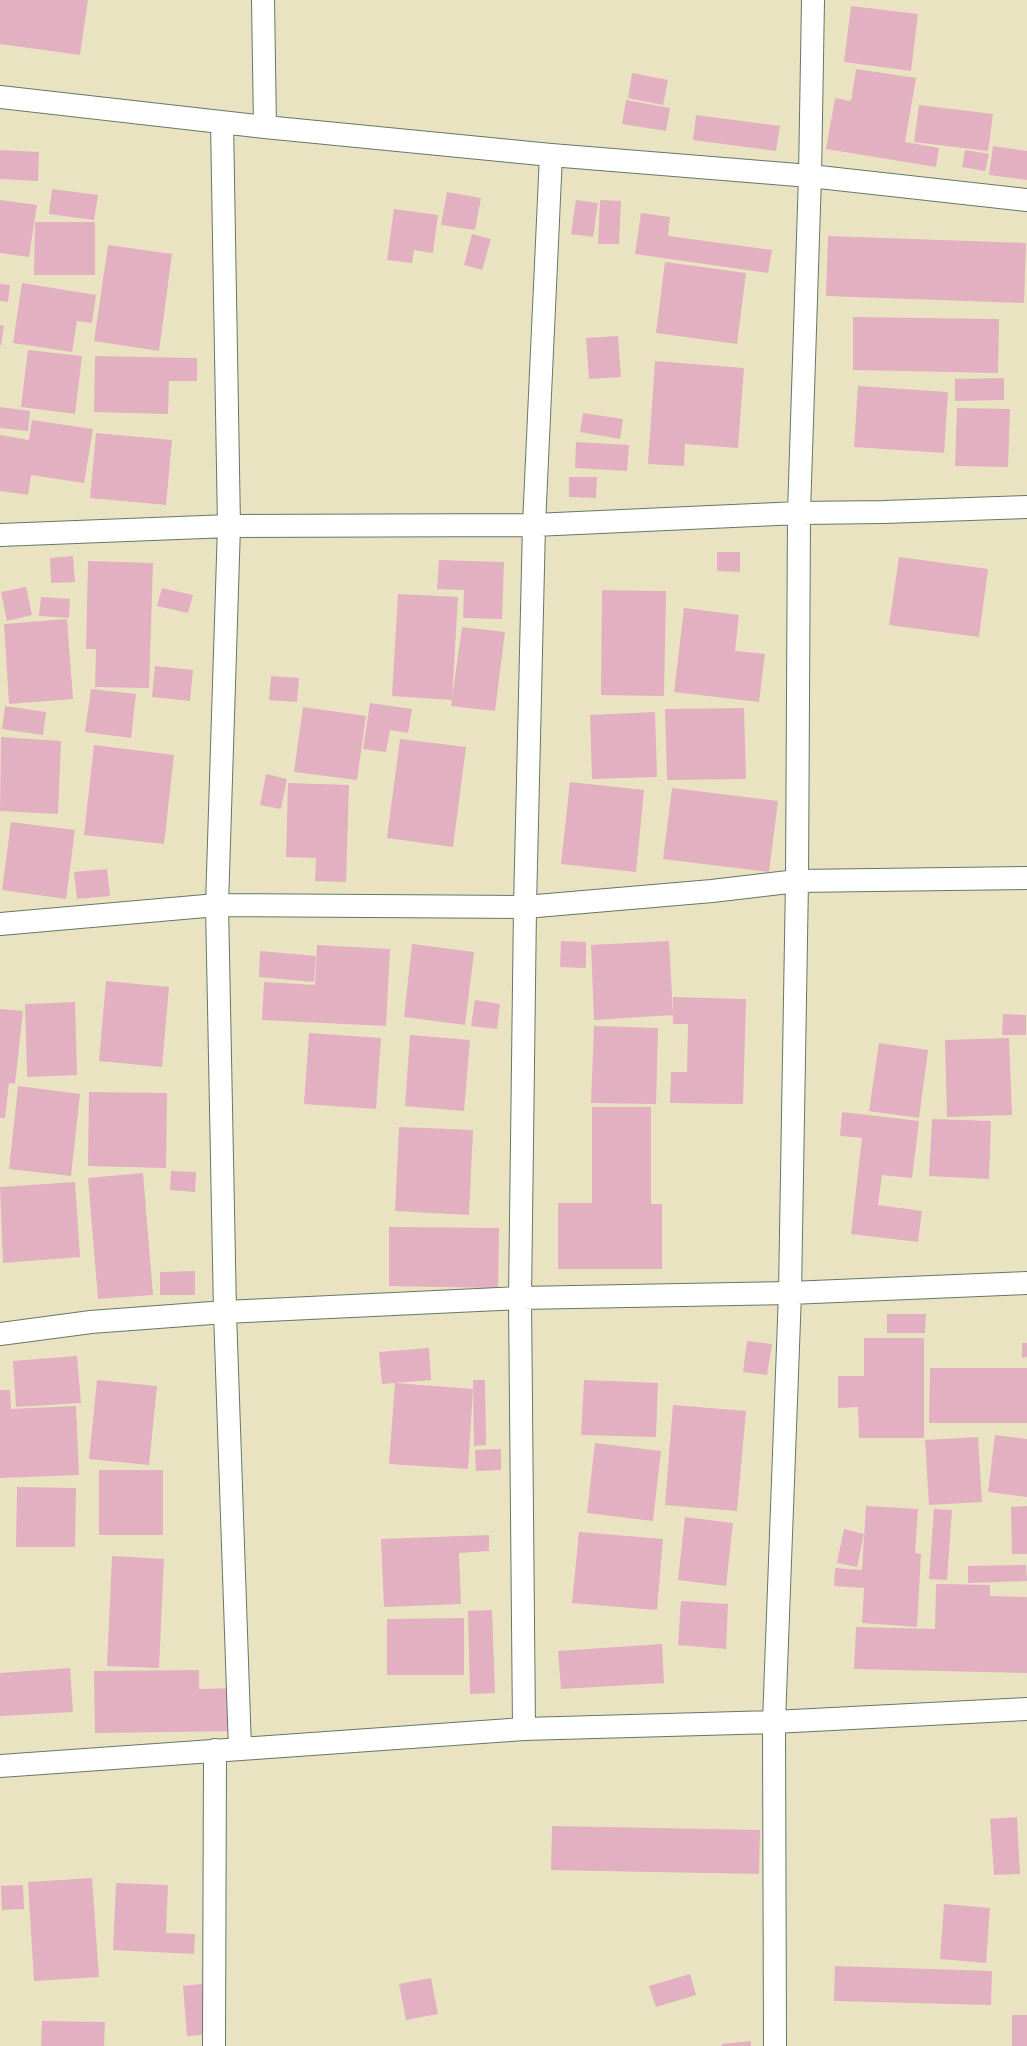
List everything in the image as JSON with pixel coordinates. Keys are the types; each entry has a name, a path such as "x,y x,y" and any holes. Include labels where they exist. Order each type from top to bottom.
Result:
{"street":[{"path":"264,0 265,127"},
{"path":"775,2046 774,1722 790,1293 797,881 800,513 810,176 812,0"},
{"path":"0,97 265,127 551,155 810,176 1027,200"},
{"path":"222,122 229,526 217,905 225,1312 240,1749"},
{"path":"524,1729 520,1298 525,907 534,525 551,155"},
{"path":"0,535 229,526 534,525 800,513 884,512 1027,507"},
{"path":"0,924 217,905 525,907 712,891 797,881 1027,878"},
{"path":"0,1334 91,1322 225,1312 520,1298 790,1293 1027,1283"},
{"path":"0,1766 524,1729 774,1722 1027,1710"},
{"path":"214,2046 215,1750"}],"building":[{"path":"0,0 88,0 80,55 0,44"},
{"path":"851,6 918,14 911,71 844,62"},
{"path":"856,69 916,78 905,142 939,148 936,167 826,149 835,98 851,101"},
{"path":"632,73 668,80 663,105 628,98"},
{"path":"626,100 670,108 666,131 622,124"},
{"path":"919,105 993,114 988,151 914,142"},
{"path":"696,115 780,126 776,151 693,140"},
{"path":"993,146 1027,151 1027,180 989,175"},
{"path":"0,150 39,152 38,181 0,179"},
{"path":"965,150 989,154 985,171 962,167"},
{"path":"52,189 98,195 94,220 49,214"},
{"path":"447,192 481,198 475,230 441,225"},
{"path":"0,200 37,205 29,257 0,253"},
{"path":"576,200 598,203 593,237 571,234"},
{"path":"600,200 621,201 619,244 598,244"},
{"path":"394,209 438,215 433,253 414,250 412,263 387,260"},
{"path":"641,213 670,217 668,236 772,250 768,273 635,254"},
{"path":"35,222 95,222 95,275 34,275"},
{"path":"472,234 491,239 482,270 464,265"},
{"path":"828,236 1026,243 1024,303 826,296"},
{"path":"108,245 172,254 159,351 94,341"},
{"path":"665,262 746,273 737,344 656,333"},
{"path":"22,283 96,295 92,323 77,321 72,352 13,343"},
{"path":"0,284 10,285 8,302 0,301"},
{"path":"853,317 999,319 998,373 853,370"},
{"path":"0,325 4,326 1,345 0,345"},
{"path":"618,336 621,377 589,379 586,338"},
{"path":"28,350 82,356 75,414 21,407"},
{"path":"95,356 197,358 197,381 169,381 168,414 94,412"},
{"path":"655,361 744,368 738,448 685,444 684,466 648,464"},
{"path":"1004,378 1004,400 955,401 955,379"},
{"path":"858,386 948,392 944,453 854,447"},
{"path":"0,407 30,411 28,431 0,428"},
{"path":"957,408 1010,409 1008,467 955,466"},
{"path":"583,413 623,419 620,439 580,432"},
{"path":"32,420 93,429 84,483 31,475 28,495 0,491 0,435 29,440"},
{"path":"96,433 172,440 166,505 90,498"},
{"path":"576,442 629,445 627,471 575,468"},
{"path":"569,477 597,477 596,498 569,497"},
{"path":"717,552 740,552 740,572 717,571"},
{"path":"73,556 75,582 51,583 50,558"},
{"path":"899,557 988,569 979,637 889,625"},
{"path":"439,560 504,562 502,619 463,618 464,590 437,589"},
{"path":"88,561 153,563 149,688 95,687 96,649 86,649"},
{"path":"26,587 32,615 7,621 1,592"},
{"path":"162,588 193,595 188,613 157,606"},
{"path":"602,590 666,591 664,696 601,695"},
{"path":"398,594 458,597 452,700 392,696"},
{"path":"41,597 70,599 69,618 39,616"},
{"path":"684,608 739,615 735,651 765,654 759,702 674,692"},
{"path":"67,619 73,699 9,704 4,624"},
{"path":"462,627 505,632 495,711 451,706"},
{"path":"155,666 193,670 190,701 152,697"},
{"path":"271,676 299,678 297,702 269,700"},
{"path":"91,689 136,694 131,738 85,732"},
{"path":"370,703 412,709 408,733 390,730 386,752 363,749"},
{"path":"5,706 46,712 43,735 2,729"},
{"path":"303,707 366,716 357,780 294,772"},
{"path":"744,708 746,779 667,780 665,709"},
{"path":"655,712 657,777 592,779 590,715"},
{"path":"1,737 61,741 58,814 0,811"},
{"path":"400,739 466,747 453,847 387,838"},
{"path":"94,745 174,755 164,844 84,835"},
{"path":"266,774 287,779 281,809 260,805"},
{"path":"570,782 644,790 636,872 561,864"},
{"path":"288,783 349,785 346,882 315,881 316,858 286,857"},
{"path":"672,788 778,801 769,872 663,859"},
{"path":"11,822 75,830 66,899 2,890"},
{"path":"107,869 110,896 77,899 74,872"},
{"path":"561,941 586,942 586,968 560,967"},
{"path":"669,941 673,1015 594,1020 591,945"},
{"path":"412,944 474,952 465,1025 404,1017"},
{"path":"317,945 390,949 386,1026 262,1020 264,982 315,985"},
{"path":"260,951 316,956 314,982 259,977"},
{"path":"106,981 169,987 162,1067 99,1061"},
{"path":"673,997 746,999 743,1104 670,1103 671,1072 687,1072 688,1024 673,1024"},
{"path":"475,1000 500,1004 497,1029 471,1026"},
{"path":"75,1002 77,1075 27,1077 25,1004"},
{"path":"0,1009 23,1011 15,1084 9,1083 5,1118 0,1118"},
{"path":"1003,1014 1026,1015 1026,1035 1002,1035"},
{"path":"594,1026 658,1028 656,1104 591,1103"},
{"path":"309,1033 381,1038 376,1109 304,1104"},
{"path":"410,1035 470,1040 464,1111 405,1106"},
{"path":"1009,1038 1012,1115 947,1117 945,1040"},
{"path":"879,1043 928,1050 919,1118 869,1111"},
{"path":"18,1086 80,1094 71,1176 9,1169"},
{"path":"89,1092 167,1093 166,1168 88,1166"},
{"path":"592,1107 651,1107 651,1204 662,1204 662,1269 558,1269 558,1203 592,1203"},
{"path":"842,1112 919,1121 912,1178 882,1175 878,1205 922,1211 918,1242 851,1234 862,1138 840,1136"},
{"path":"932,1119 991,1121 989,1179 929,1176"},
{"path":"399,1127 473,1130 469,1215 395,1211"},
{"path":"171,1171 196,1172 195,1192 170,1190"},
{"path":"143,1173 153,1295 98,1299 88,1178"},
{"path":"75,1182 80,1257 3,1263 0,1187"},
{"path":"389,1227 499,1228 498,1288 389,1286"},
{"path":"195,1271 195,1295 160,1295 160,1272"},
{"path":"887,1314 926,1314 925,1333 887,1333"},
{"path":"864,1338 924,1338 924,1438 859,1438 858,1407 838,1408 838,1376 864,1376"},
{"path":"747,1341 772,1344 767,1375 743,1372"},
{"path":"1022,1343 1027,1343 1027,1357 1022,1358"},
{"path":"429,1348 431,1380 382,1384 379,1352"},
{"path":"77,1356 81,1403 16,1407 13,1361"},
{"path":"930,1368 1027,1368 1027,1423 929,1423"},
{"path":"97,1380 157,1386 149,1465 89,1459"},
{"path":"473,1380 485,1380 486,1445 474,1446"},
{"path":"584,1380 658,1383 656,1437 581,1435"},
{"path":"395,1383 473,1389 468,1469 389,1464"},
{"path":"0,1390 10,1390 11,1409 76,1406 79,1475 0,1478"},
{"path":"673,1405 746,1411 737,1511 665,1505"},
{"path":"995,1435 1027,1439 1027,1497 988,1492"},
{"path":"978,1437 982,1502 929,1505 925,1440"},
{"path":"595,1443 661,1451 653,1521 587,1513"},
{"path":"501,1449 501,1470 476,1471 475,1450"},
{"path":"99,1470 163,1470 163,1535 99,1535"},
{"path":"17,1487 76,1488 75,1547 16,1547"},
{"path":"866,1506 918,1509 915,1553 921,1554 917,1627 862,1623 864,1588 834,1586 835,1568 862,1570"},
{"path":"1027,1506 1027,1554 1012,1554 1011,1507"},
{"path":"934,1509 952,1510 947,1580 929,1579"},
{"path":"685,1517 733,1523 726,1586 678,1580"},
{"path":"844,1529 864,1534 857,1567 837,1563"},
{"path":"579,1532 663,1539 657,1610 572,1603"},
{"path":"489,1535 489,1551 459,1553 461,1604 384,1607 381,1539"},
{"path":"112,1556 164,1559 159,1668 107,1666"},
{"path":"1026,1565 1027,1581 968,1583 968,1566"},
{"path":"936,1584 990,1585 990,1596 1027,1597 1027,1673 854,1669 856,1627 935,1629"},
{"path":"681,1601 728,1604 726,1649 678,1645"},
{"path":"492,1610 495,1693 470,1694 468,1611"},
{"path":"464,1618 464,1675 387,1675 387,1619"},
{"path":"662,1644 664,1683 561,1689 558,1651"},
{"path":"70,1668 73,1712 0,1716 0,1673"},
{"path":"199,1670 199,1689 244,1688 244,1731 95,1733 94,1671"},
{"path":"1017,1817 1020,1874 994,1875 990,1819"},
{"path":"552,1826 760,1830 759,1874 551,1870"},
{"path":"92,1878 99,1977 34,1981 28,1882"},
{"path":"116,1883 168,1885 166,1933 195,1934 194,1954 113,1950"},
{"path":"23,1885 24,1909 2,1910 1,1886"},
{"path":"944,1904 990,1908 986,1963 940,1959"},
{"path":"835,1966 992,1971 991,2005 834,2001"},
{"path":"690,1974 696,1995 656,2007 649,1986"},
{"path":"431,1978 438,2014 406,2020 399,1984"},
{"path":"210,1983 213,2034 187,2036 183,1986"},
{"path":"1012,2015 1027,2015 1027,2046 1012,2046"},
{"path":"42,2021 105,2022 104,2046 41,2046"},
{"path":"751,2041 751,2046 722,2046 722,2044"}]}
